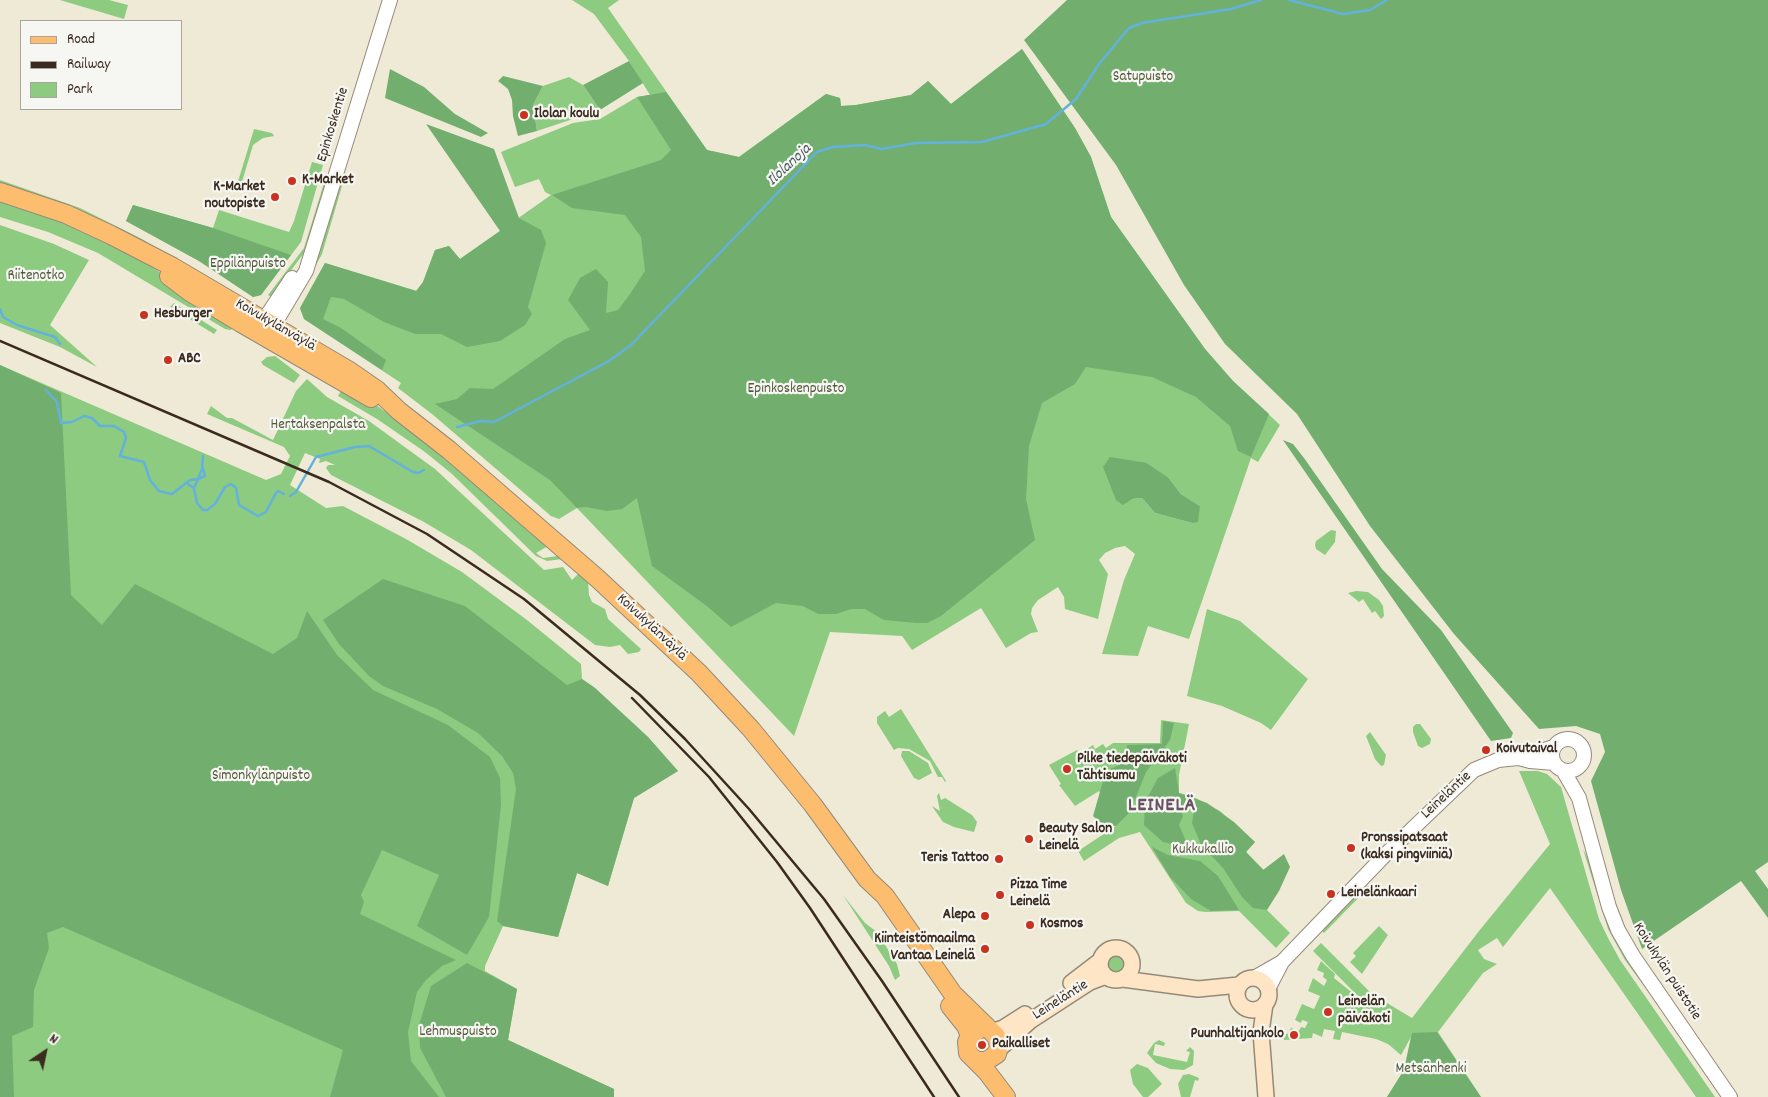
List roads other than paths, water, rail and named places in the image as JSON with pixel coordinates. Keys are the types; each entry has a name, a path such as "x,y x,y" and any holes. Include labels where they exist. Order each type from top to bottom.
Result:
{"main road":[{"name":"Koivukylänväylä","path":"0,192 86,222 142,253 190,292 265,328 373,400 399,411 449,450 590,572 699,673 751,729 807,797 866,879 885,896 953,994 998,1041 999,1064 1019,1097"},
{"name":"Koivukylänväylä","path":"866,879 875,901 929,980 966,1026 970,1036 966,1047 968,1053 977,1061 1006,1097"},
{"path":"1159,982 1132,963 1127,953 1118,949 1107,952 1101,960 1102,971 1110,979 1159,982 1185,988 1213,989 1239,985 1248,979 1260,980 1266,996 1261,1032 1266,1097"},
{"name":"Leineläntie","path":"989,1031 1026,1013 1101,960"},
{"path":"1123,979 1129,973 1132,963"},
{"name":"Leineläntie","path":"997,1052 1030,1021 1090,982 1106,976"},
{"path":"1239,985 1243,1005 1261,1032"},
{"path":"1213,989 1243,1005 1259,1009 1266,996"},
{"path":"970,1036 980,1030 989,1031"},
{"path":"977,1061 986,1061 997,1052"}],"street":[{"name":"Epinkoskentie","path":"265,328 300,267 309,259 390,0"},
{"path":"1563,740 1576,741 1584,753 1581,764 1574,769 1559,766 1552,754 1554,747 1563,740"},
{"name":"Leineläntie","path":"1254,978 1282,962 1463,779 1486,764 1498,760 1518,758 1554,747"},
{"name":"Leineläntie","path":"1518,758 1559,766"},
{"name":"Koivukylän puistotie","path":"1579,798 1581,764"},
{"name":"Koivukylän puistotie","path":"1559,766 1579,798 1608,907 1618,930 1633,956 1730,1097"},
{"name":"Leineläntie","path":"1266,996 1282,962"}],"waterway":[{"name":"Ilolanoja","path":"457,427 481,421 494,422 609,361 631,345 817,152 833,147 865,145 881,149 916,143 982,142 1046,124 1076,99 1099,64 1129,28 1142,23 1231,9 1261,0"},
{"name":"Ilolanoja","path":"1289,0 1343,14 1370,10 1387,0"},
{"name":"Ilolanoja","path":"0,309 3,317 17,325 55,337 60,344"},
{"name":"Ilolanoja","path":"46,390 57,402 61,423 72,422 84,416 92,418 100,426 114,426 124,432 126,438 120,456 144,462 150,480 159,491 172,494 186,483 194,488 197,503 203,510 207,510 215,504 225,487 231,484 236,488 239,505 258,516 266,512 278,491 284,494"},
{"name":"Ilolanoja","path":"290,496 296,492 316,457 355,447 369,446 413,472 418,473 424,470"},
{"path":"186,483 190,480 198,479 202,469 203,456"},
{"path":"194,488 198,479 205,476 202,465"}],"railway":[{"path":"0,341 329,482 427,534 524,599 640,695 685,739 749,809 824,899 882,981 959,1097"},
{"path":"632,698 709,777 777,862 810,908 934,1097"}],"place":[{"name":"Ilolan koulu","path":"524,115"},
{"name":"K-Market","path":"292,181"},
{"name":"K-Market noutopiste","path":"275,197"},
{"name":"Hesburger","path":"144,315"},
{"name":"ABC","path":"168,360"},
{"name":"Koivutaival","path":"1486,750"},
{"name":"Pilke tiedepäiväkoti Tähtisumu","path":"1067,769"},
{"name":"Beauty Salon Leinelä","path":"1029,839"},
{"name":"Pronssipatsaat (kaksi pingviiniä)","path":"1351,848"},
{"name":"Teris Tattoo","path":"999,859"},
{"name":"Leinelänkaari","path":"1331,894"},
{"name":"Pizza Time Leinelä","path":"1000,895"},
{"name":"Alepa","path":"985,916"},
{"name":"Kosmos","path":"1030,925"},
{"name":"Kiinteistömaailma Vantaa Leinelä","path":"985,949"},
{"name":"Leinelän päiväkoti","path":"1328,1012"},
{"name":"Puunhaltijankolo","path":"1294,1035"},
{"name":"Paikalliset","path":"982,1045"}],"district":[{"name":"LEINELÄ","path":"1162,807"}],"park label":[{"name":"Satupuisto","path":"1143,78"},
{"name":"Eppilänpuisto","path":"248,265"},
{"name":"Riitenotko","path":"36,277"},
{"name":"Epinkoskenpuisto","path":"796,390"},
{"name":"Hertaksenpalsta","path":"318,426"},
{"name":"Simonkylänpuisto","path":"261,777"},
{"name":"Kukkukallio","path":"1203,851"},
{"name":"Lehmuspuisto","path":"458,1033"},
{"name":"Metsänhenki","path":"1431,1070"}]}
